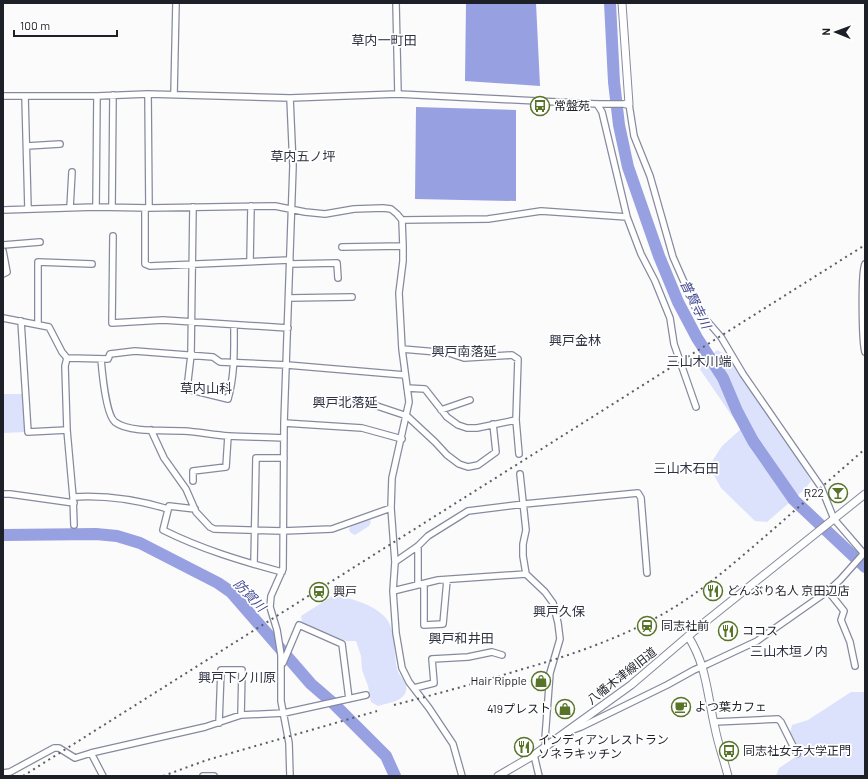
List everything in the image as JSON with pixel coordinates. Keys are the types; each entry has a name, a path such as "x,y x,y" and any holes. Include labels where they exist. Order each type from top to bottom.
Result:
{"street":[{"path":"174,94 176,3"},
{"path":"396,3 398,94"},
{"path":"564,733 581,727 702,666 757,641 828,591 864,554 832,520 821,487 743,374 721,337 695,307 673,257 650,176 634,136 627,104 622,3"},
{"path":"148,94 145,264 150,266 250,261 337,263 338,278"},
{"path":"3,96 174,94 290,98 398,94 597,104 627,104"},
{"path":"112,207 113,95"},
{"path":"25,96 28,209"},
{"path":"96,207 97,96"},
{"path":"290,98 293,166 284,422 283,569 271,596 270,607 280,641 281,701 289,743 290,776"},
{"path":"597,104 602,112 627,218 641,254 655,281 670,318 674,344 696,407"},
{"path":"27,146 60,144"},
{"path":"70,208 72,172"},
{"path":"250,261 251,206"},
{"path":"3,210 96,207 147,208 275,206 325,214 354,209 391,209 402,220 404,246 399,293 402,349 409,402 402,439 392,478 391,508 395,562 393,591 396,633 402,668 453,744 462,776"},
{"path":"193,207 191,355 187,389 228,398 233,383 234,325"},
{"path":"402,220 488,219 541,211 627,218"},
{"path":"113,236 112,324 163,320 288,328"},
{"path":"3,245 40,242"},
{"path":"342,247 404,246"},
{"path":"3,251 7,272 3,274"},
{"path":"38,324 38,262 92,264"},
{"path":"865,264 863,275 863,339 865,352"},
{"path":"289,298 352,297"},
{"path":"3,318 49,327 62,352 67,358 108,359 110,354 135,350 213,357 220,362 287,365 405,374"},
{"path":"21,321 28,432 67,430"},
{"path":"402,349 449,353 464,358 512,355 518,359 516,420 519,454"},
{"path":"67,358 64,366 74,525"},
{"path":"101,359 105,390 111,417 114,421 139,430 185,431 228,436 284,438"},
{"path":"407,388 425,389 447,417 458,425 467,428 477,428 516,420"},
{"path":"328,400 359,400 407,416 436,442 447,455 458,464 468,467 478,465 496,452 493,424"},
{"path":"441,410 470,400"},
{"path":"284,422 362,428 402,439"},
{"path":"151,430 164,458 186,489 195,509 204,521 214,529 283,531 332,529 391,508"},
{"path":"192,481 193,471 226,467 228,436"},
{"path":"254,564 256,458 284,458"},
{"path":"520,474 526,530 523,544 526,574 554,603 560,639 548,684 545,739 546,746"},
{"path":"395,562 418,546 428,536 468,511 638,493 641,498 647,573"},
{"path":"3,494 73,500 89,496 149,504 168,509"},
{"name":"八幡木津線旧道","path":"498,776 534,755 631,685 688,636 865,494"},
{"path":"195,509 169,506 162,530 192,544 282,572"},
{"path":"418,546 418,585"},
{"path":"393,591 438,580 526,574"},
{"path":"424,584 424,625 443,624 447,580"},
{"path":"828,591 844,611 841,620 850,642 855,666"},
{"path":"281,666 299,625 342,644 349,699"},
{"path":"688,636 698,652 728,776"},
{"path":"414,688 434,683 432,659 468,657 492,652 502,655"},
{"path":"219,723 221,670 242,670 241,715"},
{"path":"3,773 10,772 54,748 59,748 75,758 205,728 241,715 284,713 366,695"},
{"path":"714,722 778,719 781,722 797,754"},
{"path":"92,753 103,776"},
{"path":"534,755 539,776"},
{"path":"203,776 214,776"}],"shaded area":[{"path":"717,350 732,358 746,383 792,446 811,481 805,489 767,522 755,521 721,488 709,466 722,446 741,429 699,368"},
{"path":"3,394 24,394 25,432 3,433"},
{"path":"366,520 370,520 371,522 369,526 355,535 351,533 349,530 350,527"},
{"path":"334,595 367,605 379,612 388,621 393,635 396,665 406,688 402,698 378,706 371,702 368,686 362,670 361,656 356,641 346,641 310,627 302,622 301,616"},
{"path":"851,692 865,692 865,776 776,776 779,768 797,756 790,733 792,725 808,720"}],"water":[{"path":"466,3 536,3 540,86 465,81"},
{"path":"416,107 516,110 516,201 415,199"}],"waterway":[{"name":"普賢寺川","path":"610,3 614,82 619,125 628,167 659,256 678,302 697,338 723,378 737,411 753,441 794,500 865,567"},
{"name":"防賀川","path":"3,535 96,534 117,536 140,543 218,583 231,592 311,684 333,703 386,756 395,776"}],"railway":[{"path":"23,776 865,245"},
{"path":"394,705 544,663 605,642 663,614 704,587 769,533 865,449"},
{"path":"163,776 207,760 377,711"}],"place":[{"name":"常盤苑","path":"540,106"},
{"name":"R22","path":"838,493"},
{"name":"どんぶり名人 京田辺店","path":"713,591"},
{"name":"興戸","path":"319,592"},
{"name":"同志社前","path":"647,626"},
{"name":"ココス","path":"728,631"},
{"name":"Hair Ripple","path":"541,681"},
{"name":"よつ葉カフェ","path":"681,707"},
{"name":"419プレスト","path":"565,709"},
{"name":"インディアンレストラン ソネラキッチン","path":"524,747"},
{"name":"同志社女子大学正門","path":"729,751"}],"district":[{"name":"草内一町田","path":"384,40"},
{"name":"草内五ノ坪","path":"303,156"},
{"name":"興戸金林","path":"575,340"},
{"name":"興戸南落延","path":"464,351"},
{"name":"三山木川端","path":"699,361"},
{"name":"草内山科","path":"206,388"},
{"name":"興戸北落延","path":"345,402"},
{"name":"三山木石田","path":"686,468"},
{"name":"興戸久保","path":"559,611"},
{"name":"興戸和井田","path":"461,638"},
{"name":"三山木垣ノ内","path":"789,651"},
{"name":"興戸下ノ川原","path":"237,677"}]}
